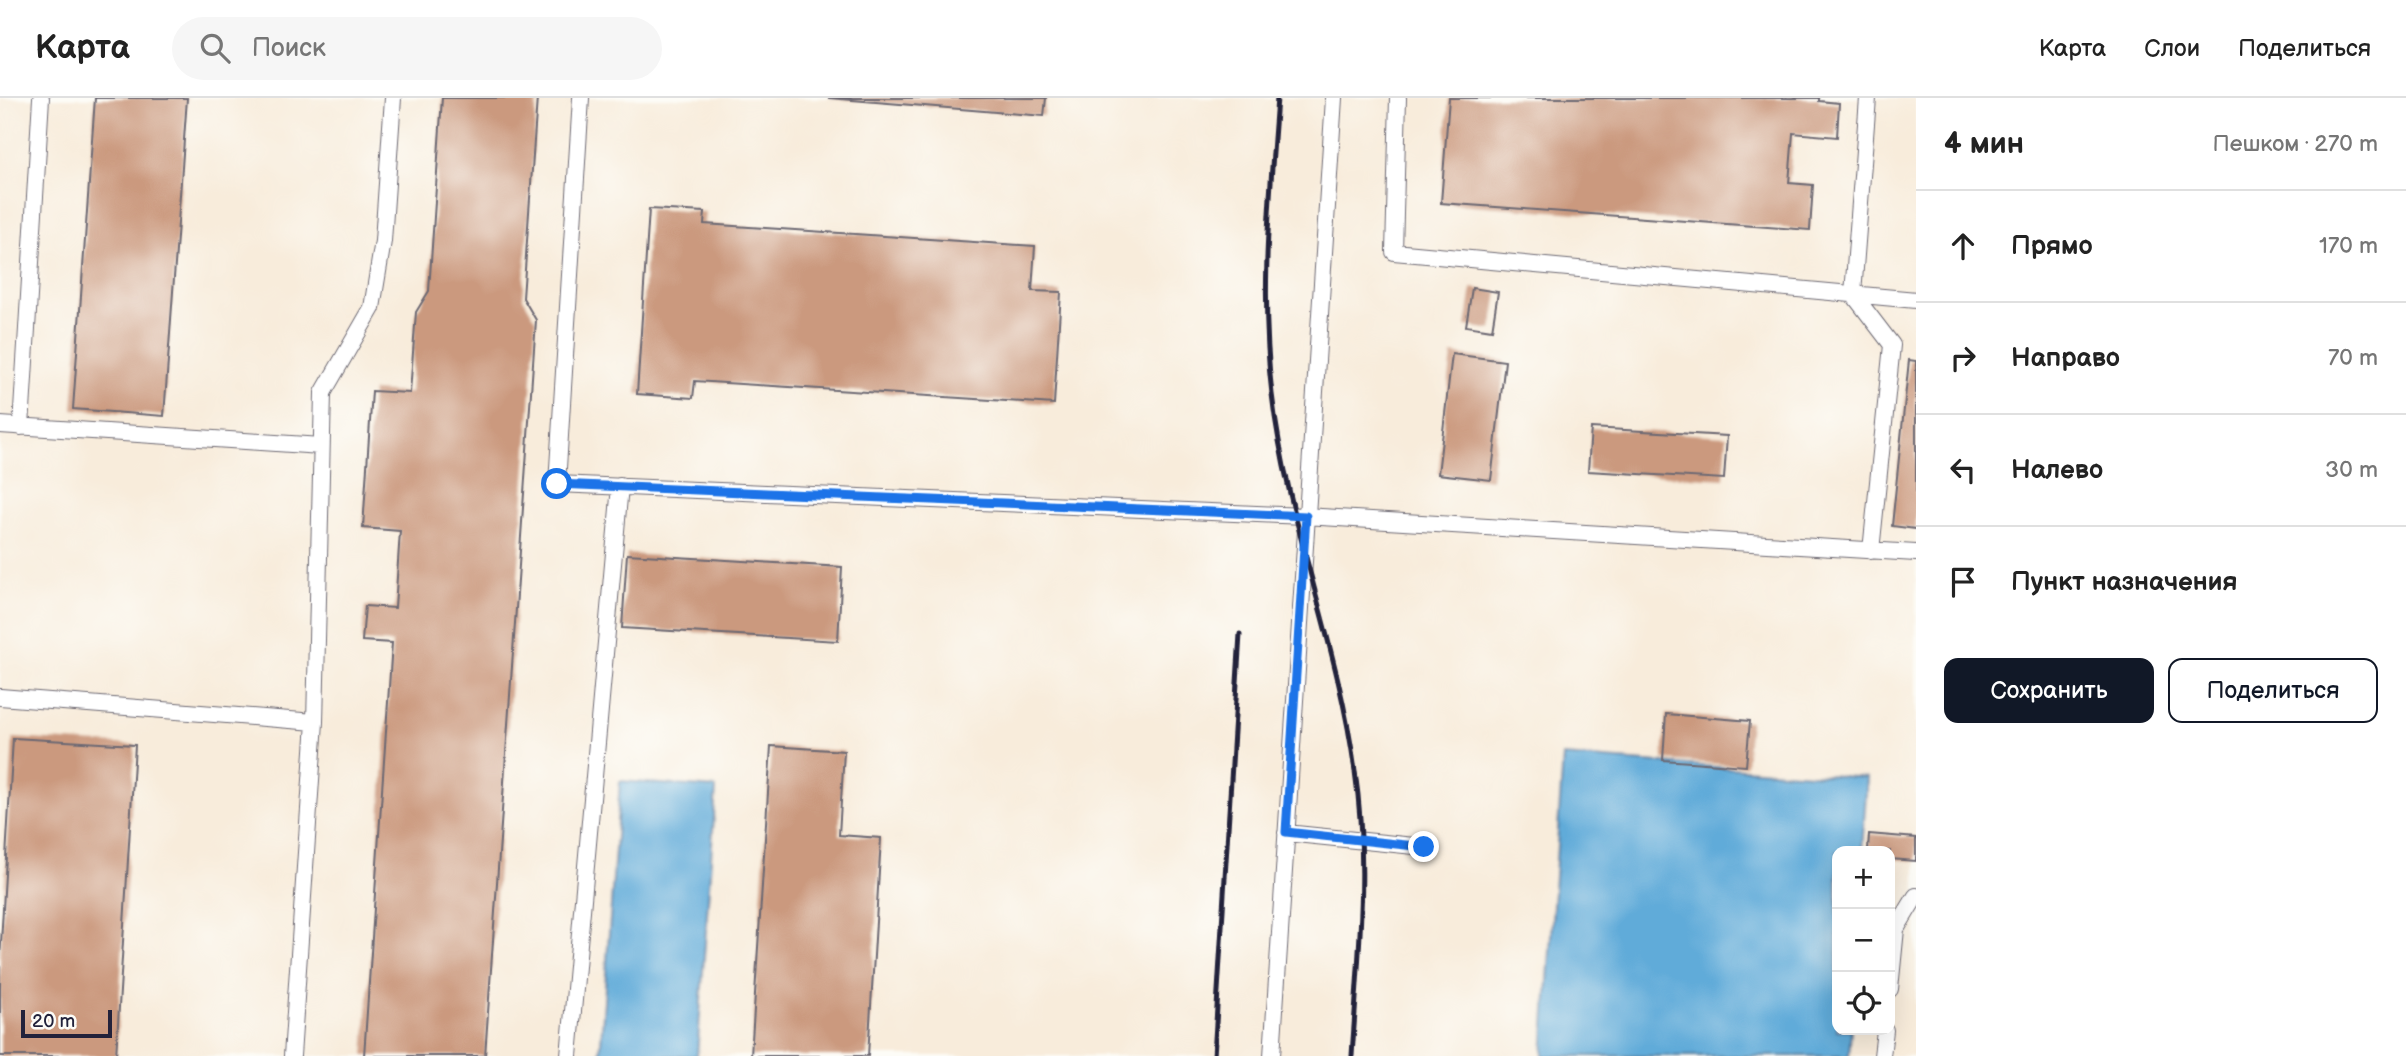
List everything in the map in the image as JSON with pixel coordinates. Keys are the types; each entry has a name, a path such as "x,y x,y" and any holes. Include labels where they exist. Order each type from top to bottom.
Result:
{"lane":[{"path":"21,427 41,98"},
{"path":"292,1056 315,722 323,393 372,308 383,241 393,98"},
{"path":"581,98 557,484 1306,516 1916,554"},
{"path":"1272,1056 1334,98"},
{"path":"1398,98 1394,252 1916,300"},
{"path":"1868,98 1853,294 1892,345 1871,551"},
{"path":"0,425 321,446"},
{"path":"569,1056 620,486"},
{"path":"0,697 315,722"},
{"path":"1286,832 1424,847"},
{"path":"1892,972 1896,929 1916,896"},
{"path":"1882,1056 1884,1035"}],"water":[{"path":"1563,756 1867,778 1862,846 1832,846 1832,1035 1851,1035 1849,1056 1543,1056"},
{"path":"620,781 716,788 697,1056 600,1056"}],"building":[{"path":"95,98 187,98 164,416 73,409"},
{"path":"442,98 537,98 523,298 536,320 485,1056 364,1056 392,643 362,641 365,606 395,608 400,531 363,528 372,391 410,393 416,312 429,291"},
{"path":"828,98 1046,98 1044,116"},
{"path":"1449,98 1819,98 1819,101 1839,103 1837,137 1793,133 1789,183 1813,185 1810,230 1441,203"},
{"path":"649,209 705,212 704,224 1035,246 1032,291 1061,292 1054,404 695,381 693,398 637,394"},
{"path":"1472,288 1498,292 1492,330 1466,326"},
{"path":"1452,354 1505,361 1491,480 1438,474"},
{"path":"1909,360 1916,361 1916,529 1892,526"},
{"path":"1591,428 1727,436 1724,479 1588,471"},
{"path":"627,554 842,567 838,641 622,628"},
{"path":"1666,714 1750,721 1746,766 1663,760"},
{"path":"13,738 135,745 116,1056 0,1056 0,960"},
{"path":"771,746 844,751 839,835 881,838 868,1056 751,1056"},
{"path":"1869,834 1916,838 1916,861 1895,859 1895,846 1868,846"}],"railway":[{"path":"1277,98 1267,246 1268,357 1279,442 1300,536 1337,676 1355,771 1362,878 1352,1056"},
{"path":"1214,1056 1240,634"}],"route":[{"path":"557,484 1306,516 1286,832 1424,847"}]}
